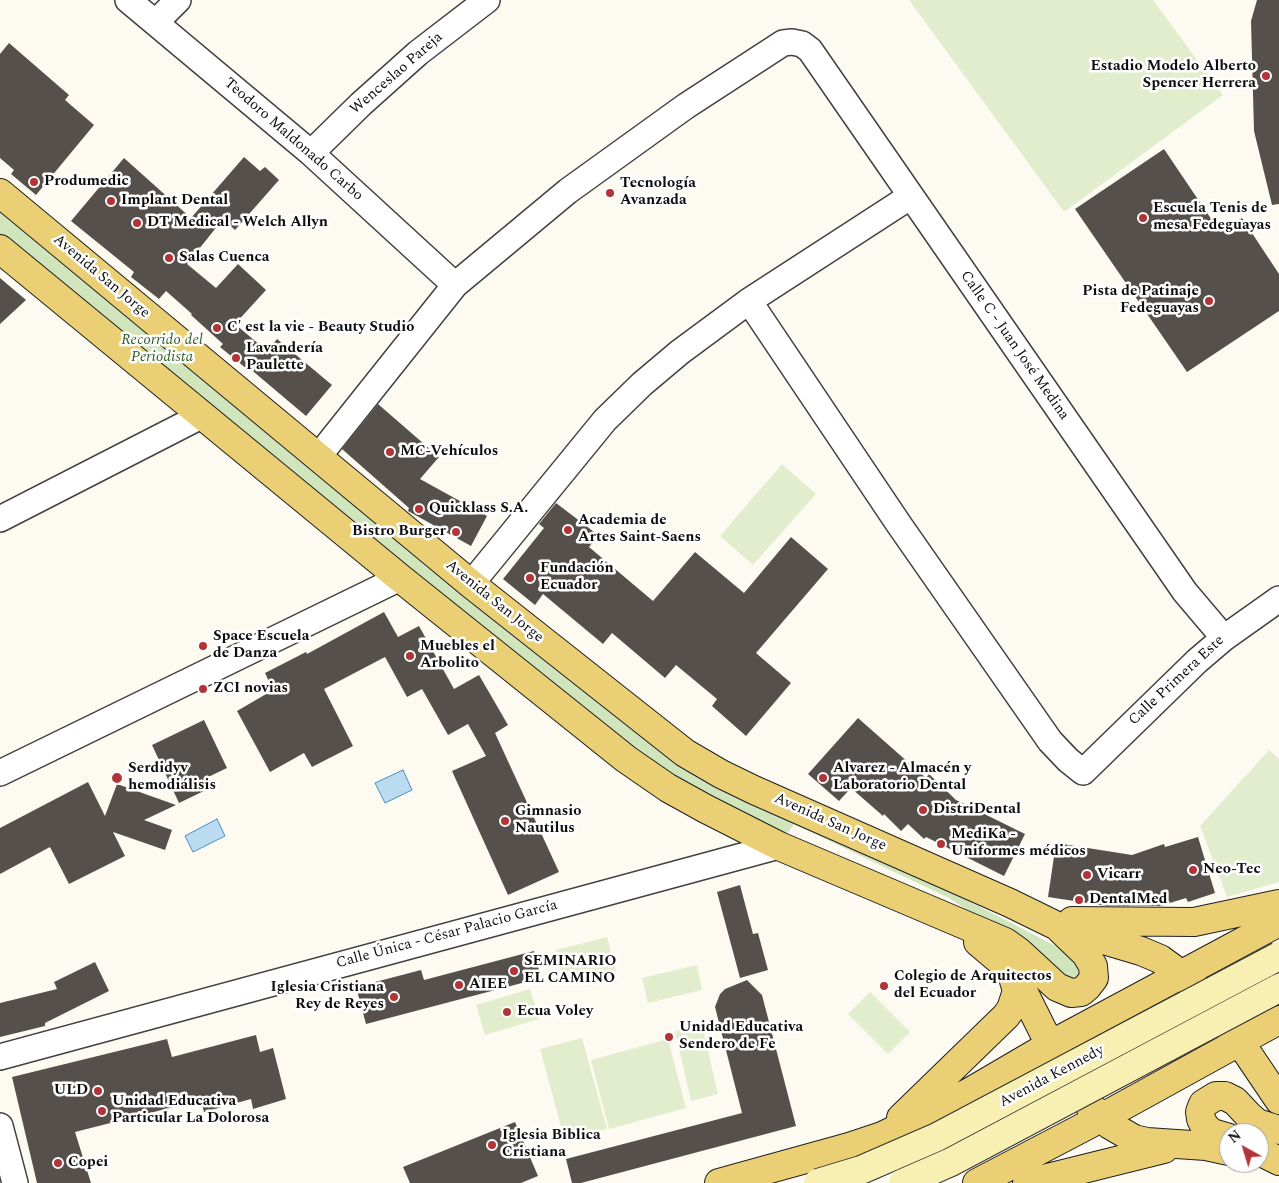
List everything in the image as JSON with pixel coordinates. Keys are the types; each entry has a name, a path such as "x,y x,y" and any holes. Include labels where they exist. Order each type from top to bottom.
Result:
{"main road":[{"name":"Avenida San Jorge","path":"0,193 472,584 651,727 692,757 754,790 1010,903 1051,924"},
{"path":"1,252 400,578 626,759 668,788 706,810 778,846 1005,942 1065,992 1081,992 1094,978 1093,966 1086,954 1051,924"},
{"path":"1051,924 1194,922 1279,904"},
{"path":"948,918 1004,964 1020,984 1050,1045 1090,1106 1101,1118 1122,1134 1134,1139 1219,1149"},
{"path":"719,1183 849,1147 888,1133 968,1093 1050,1045 1279,922"},
{"path":"1051,924 1142,951 1160,959 1182,975 1210,1002 1279,1100"},
{"path":"1279,926 1264,948 1262,960 1265,972 1272,983 1279,988"},
{"name":"Avenida Kennedy","path":"818,1183 861,1170 937,1137 1279,956"},
{"path":"849,1147 874,1135 906,1114 1006,1016 1011,1009 1017,992 1012,974"},
{"name":"Avenida Kennedy","path":"902,1183 950,1162 1279,988"},
{"path":"1017,1176 1101,1118 1279,1020"},
{"path":"968,1093 988,1087 1008,1088 1026,1099 1033,1111 1036,1124 1030,1143 1024,1152 1017,1176"},
{"path":"1219,1135 1212,1133 1205,1127 1200,1112 1203,1104 1216,1096 1225,1096 1235,1101 1257,1123"},
{"path":"977,1183 1184,1145"}],"street":[{"name":"Teodoro Maldonado Carbo","path":"128,0 311,153 455,285"},
{"path":"156,22 178,0"},
{"name":"Wenceslao Pareja","path":"311,153 361,104 418,53 487,0"},
{"name":"Calle C - Juan José Medina","path":"455,285 568,191 686,106 783,43 802,44 810,50 1185,592 1224,638"},
{"path":"472,584 605,420 642,384 672,359 750,301 910,196"},
{"path":"318,457 455,285"},
{"name":"Calle Primera Este","path":"750,301 898,523 1050,741 1068,760 1083,772 1156,700 1224,638 1279,599"},
{"path":"0,519 201,416"},
{"path":"0,773 400,578"},
{"name":"Calle Única - César Palacio García","path":"0,1057 778,846"},
{"path":"0,1126 15,1183"}],"green space":[{"path":"909,0 1153,0 1223,95 1064,212"},
{"name":"Recorrido del Periodista","path":"0,184 318,457 754,790 1075,956 1087,968 1075,983 949,898 794,824 779,846 706,809 0,249"},
{"path":"782,464 816,494 753,565 720,536"},
{"path":"1269,750 1279,759 1279,882 1227,897 1200,826"},
{"path":"607,937 616,971 564,984 556,950"},
{"path":"697,965 702,990 648,1003 642,978"},
{"name":"Ecua Voley","path":"530,989 539,1019 485,1035 476,1005"},
{"path":"870,992 910,1032 888,1054 848,1014"},
{"path":"702,1025 718,1094 691,1101 675,1031"},
{"path":"582,1038 607,1129 565,1141 540,1049"},
{"path":"668,1039 686,1108 609,1129 591,1060"}],"water":[{"path":"403,770 412,790 385,803 375,783"},
{"path":"217,819 225,836 193,852 185,836"}],"building":[{"name":"Estadio Modelo Alberto Spencer Herrera","path":"1257,0 1279,0 1279,204 1272,205 1254,131 1251,21"},
{"path":"9,43 69,95 65,100 94,125 36,195 11,174 14,170 0,158 0,54"},
{"path":"1164,149 1220,232 1242,218 1279,274 1279,311 1187,372 1075,209"},
{"path":"244,157 260,171 265,167 279,180 235,230 223,219 187,264 216,288 238,264 266,290 235,324 267,351 277,339 332,385 306,416 248,367 247,369 220,347 223,344 166,291 159,299 131,277 134,272 71,221 124,158 191,218"},
{"path":"0,278 26,300 0,324"},
{"name":"MC-Vehículos","path":"378,404 439,457 420,479 487,516 471,546 408,511 409,508 342,449"},
{"path":"556,503 598,535 589,547 653,601 695,552 744,593 791,537 828,569 756,653 791,683 746,736 712,706 717,699 676,665 665,678 612,633 603,644 543,594 535,605 503,579 544,528 539,524"},
{"path":"384,612 398,637 419,626 454,689 479,675 508,725 495,733 559,872 508,895 452,771 486,756 468,724 448,735 422,689 407,697 385,657 324,689 353,746 312,767 304,753 270,772 237,711 273,690 265,673 306,652 307,654"},
{"path":"858,718 926,778 929,774 956,800 1025,834 1004,876 926,837 924,839 908,824 901,831 884,814 883,816 851,788 839,801 808,774"},
{"path":"204,720 227,768 204,779 208,789 179,803 152,745"},
{"path":"88,782 105,816 117,784 176,805 144,820 172,830 165,850 113,832 125,856 69,884 50,847 0,874 0,828"},
{"path":"1198,837 1215,893 1188,902 1186,898 1160,906 1107,906 1048,897 1056,843 1132,855 1164,844 1165,847"},
{"path":"740,885 753,934 758,933 768,970 740,978 717,892"},
{"path":"534,951 541,978 366,1024 356,987 421,970 424,980"},
{"path":"95,962 109,991 45,1023 45,1026 0,1037 0,1003 57,989 54,982"},
{"path":"747,980 762,995 796,1126 581,1183 572,1183 566,1159 742,1113 715,1007 720,994 725,989"},
{"name":"Unidad Educativa Particular La Dolorosa","path":"256,1035 260,1052 273,1048 286,1099 253,1109 251,1099 204,1112 201,1100 75,1132 91,1183 37,1183 12,1077 167,1039 172,1057"},
{"name":"Iglesia Biblica Cristiana","path":"515,1122 538,1176 521,1183 410,1183 403,1167"}],"place":[{"name":"Estadio Modelo Alberto Spencer Herrera","path":"1266,76"},
{"name":"Produmedic","path":"34,182"},
{"name":"Tecnología Avanzada","path":"610,193"},
{"name":"Implant Dental","path":"111,201"},
{"name":"Escuela Tenis de mesa Fedeguayas","path":"1143,218"},
{"name":"DT Medical - Welch Allyn","path":"137,223"},
{"name":"Salas Cuenca","path":"169,258"},
{"name":"Pista de Patinaje Fedeguayas","path":"1209,301"},
{"name":"C' est la vie - Beauty Studio","path":"217,328"},
{"name":"Lavandería Paulette","path":"236,358"},
{"name":"MC-Vehículos","path":"390,452"},
{"name":"Quicklass S.A.","path":"419,509"},
{"name":"Academia de Artes Saint-Saens","path":"568,530"},
{"name":"Bistro Burger","path":"456,532"},
{"name":"Fundación Ecuador","path":"530,578"},
{"name":"Space Escuela de Danza","path":"203,646"},
{"name":"Muebles el Arbolito","path":"410,656"},
{"name":"ZCI novias","path":"203,689"},
{"name":"Serdidyv hemodiálisis","path":"117,778"},
{"name":"Alvarez - Almacén y Laboratorio Dental","path":"823,778"},
{"name":"DistriDental","path":"923,810"},
{"name":"Gimnasio Nautilus","path":"505,821"},
{"name":"MediKa - Uniformes médicos","path":"941,844"},
{"name":"Neo-Tec","path":"1193,870"},
{"name":"Vicarr","path":"1087,875"},
{"name":"DentalMed","path":"1079,900"},
{"name":"SEMINARIO EL CAMINO","path":"514,971"},
{"name":"AIEE","path":"459,985"},
{"name":"Colegio de Arquitectos del Ecuador","path":"884,986"},
{"name":"Iglesia Cristiana Rey de Reyes","path":"394,997"},
{"name":"Ecua Voley","path":"507,1012"},
{"name":"Unidad Educativa Sendero de Fe","path":"669,1037"},
{"name":"ULD","path":"98,1091"},
{"name":"Unidad Educativa Particular La Dolorosa","path":"102,1111"},
{"name":"Iglesia Biblica Cristiana","path":"492,1145"},
{"name":"Copei","path":"58,1163"}]}
